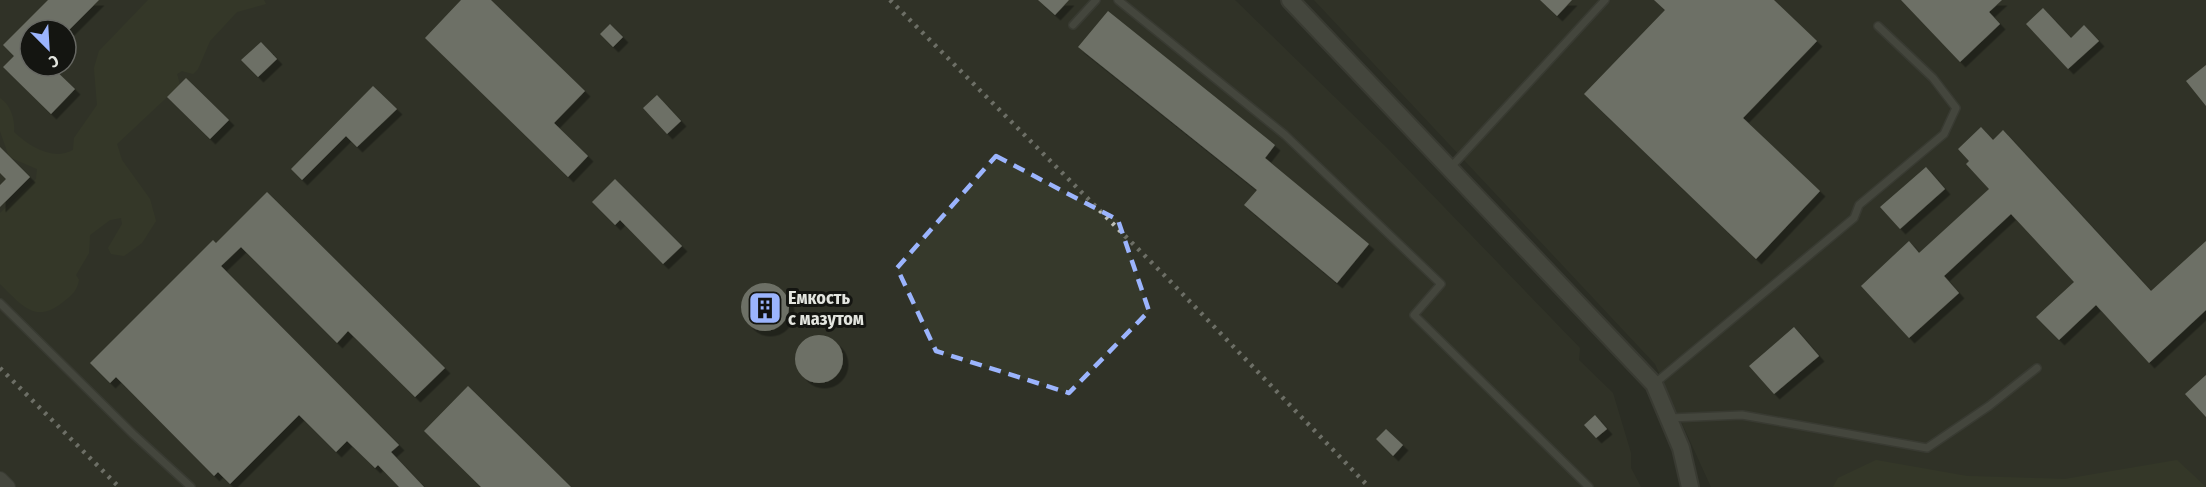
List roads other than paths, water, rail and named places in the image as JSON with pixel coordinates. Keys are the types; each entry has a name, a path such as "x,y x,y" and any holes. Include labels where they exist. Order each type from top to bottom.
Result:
{"street":[{"path":"1290,0 1654,384 1681,448 1690,487"},
{"path":"0,479 8,487"}],"lane":[{"path":"1073,25 1096,0"},
{"path":"1118,0 1285,135 1441,284 1414,315 1589,487"},
{"path":"1450,168 1605,0"},
{"path":"1654,384 1854,218 1858,205 1944,134 1956,108 1933,78 1878,26"},
{"path":"0,303 133,434 191,487"},
{"path":"1670,418 1742,415 1927,448 1989,406 2037,368"}],"railway":[{"path":"890,0 1170,281 1369,487"},
{"path":"0,368 119,487"}],"place":[{"name":"Емкость с мазутом","path":"765,308"}]}
